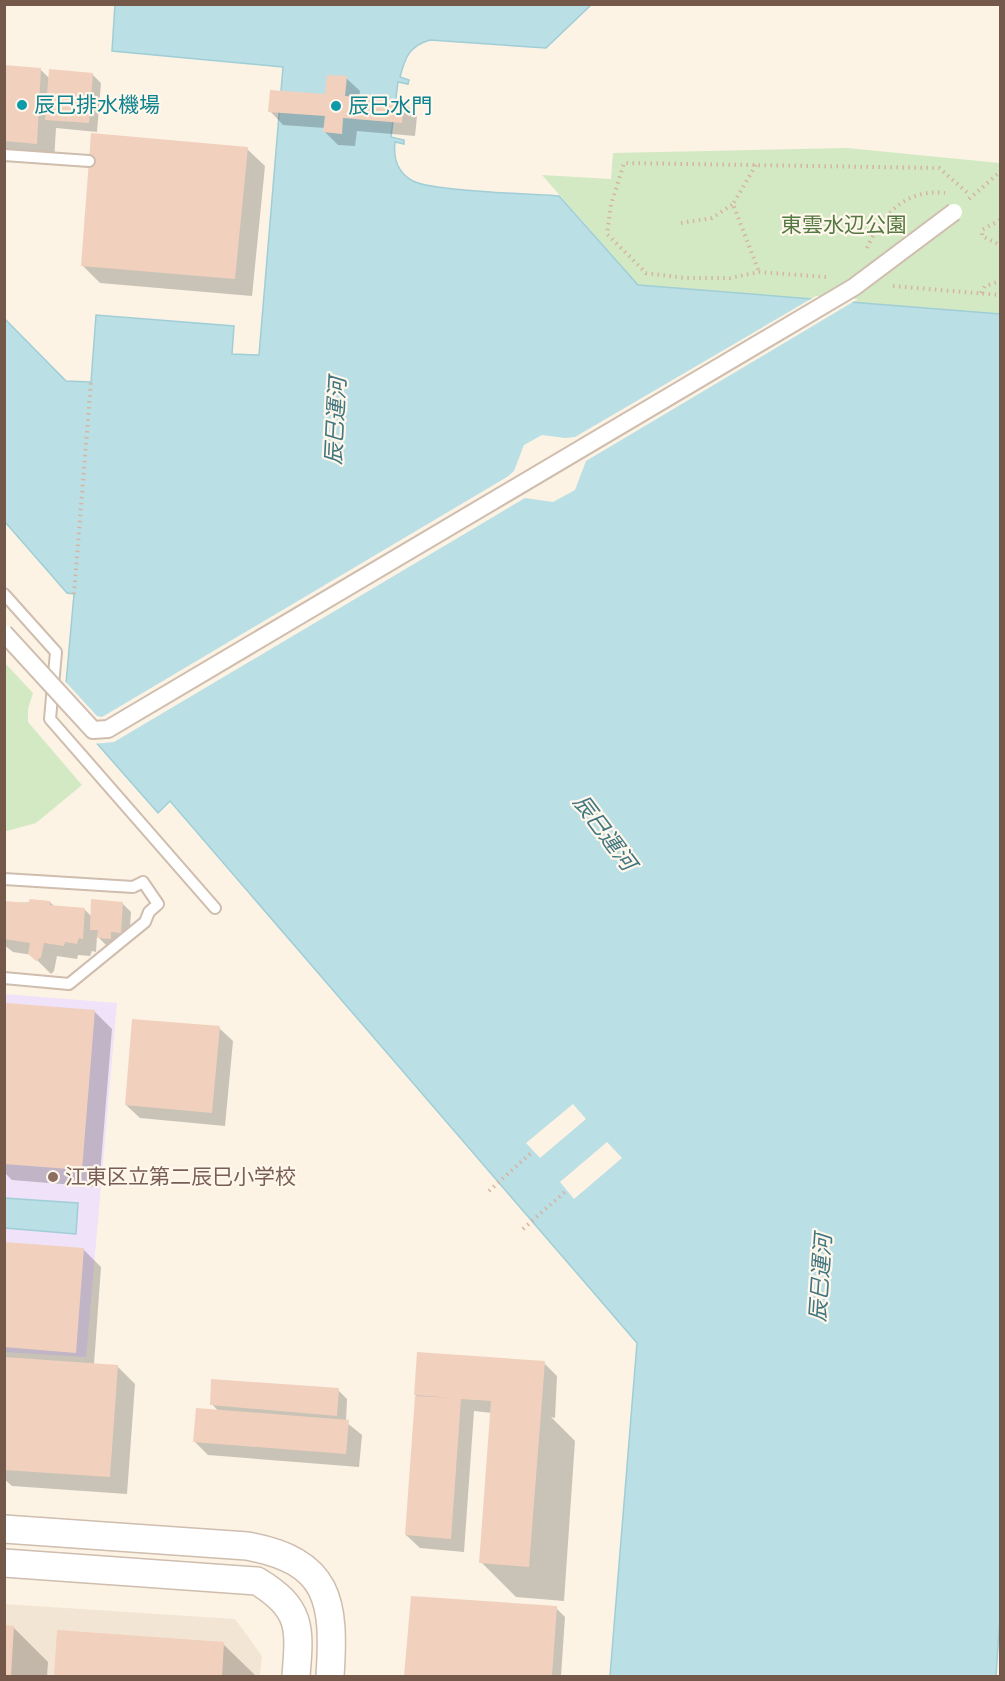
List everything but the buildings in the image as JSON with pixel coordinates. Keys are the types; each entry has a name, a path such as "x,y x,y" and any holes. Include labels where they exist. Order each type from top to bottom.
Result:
{"street":[{"path":"4,633 93,730 108,729 854,287 954,212"},
{"path":"4,1529 247,1546 276,1551 296,1560 311,1573 322,1588 329,1605 332,1624 330,1677"},
{"path":"4,1563 257,1581 278,1594 292,1611 297,1625 299,1645 296,1677"}],"lane":[{"path":"4,155 89,161"},
{"path":"4,594 56,652 50,719 215,908"},
{"path":"4,879 134,887 143,882 158,904 149,912 145,922 69,984 4,978"}],"path":[{"path":"836,278 759,272 730,278 685,278 646,273 607,234 611,205 624,163 939,168 972,196"},
{"path":"681,223 712,218 734,204 756,165"},
{"path":"954,212 1000,172"},
{"path":"863,257 874,231 887,212 909,198 937,192"},
{"path":"734,204 759,272"},
{"path":"1000,220 982,230 982,236 1000,244"},
{"path":"981,294 984,286 1000,281"},
{"path":"889,285 1000,295"},
{"path":"74,594 91,382"},
{"path":"489,1191 533,1151"},
{"path":"523,1229 567,1190"}],"shaded area":[{"name":"江東区立第二辰巳小学校","path":"4,994 117,1003 86,1357 5,1352"},
{"path":"4,1604 235,1619 262,1656 260,1676 5,1676"}],"green space":[{"name":"東雲水辺公園","path":"847,148 1000,163 1000,314 638,285 542,175 611,179 613,153"},
{"path":"5,663 33,693 28,709 28,722 82,785 36,823 7,831 4,831"}],"water":[{"name":"辰巳運河","path":"115,4 591,5 546,48 430,40 413,49 406,59 400,77 409,80 408,84 398,82 391,137 404,140 404,144 395,142 396,160 400,170 413,181 440,187 559,196 638,285 1000,314 1000,1616 996,1676 610,1676 637,1343 170,801 158,813 64,706 74,594 67,593 5,522 4,318 66,381 91,382 96,315 234,326 232,354 259,355 283,67 112,51"},
{"path":"4,1198 78,1203 76,1234 5,1228"}],"pier":[{"path":"816,296 858,299 586,461 575,490 553,502 525,498 114,742 93,744 61,707 63,679 97,716 102,717 507,477 514,471 524,445 542,435 575,437"},
{"path":"573,1104 586,1119 540,1158 526,1143"},
{"path":"607,1142 622,1158 574,1199 560,1182"}],"place":[{"name":"辰巳排水機場","path":"22,105"},
{"name":"辰巳水門","path":"336,106"},
{"name":"江東区立第二辰巳小学校","path":"53,1177"}]}
